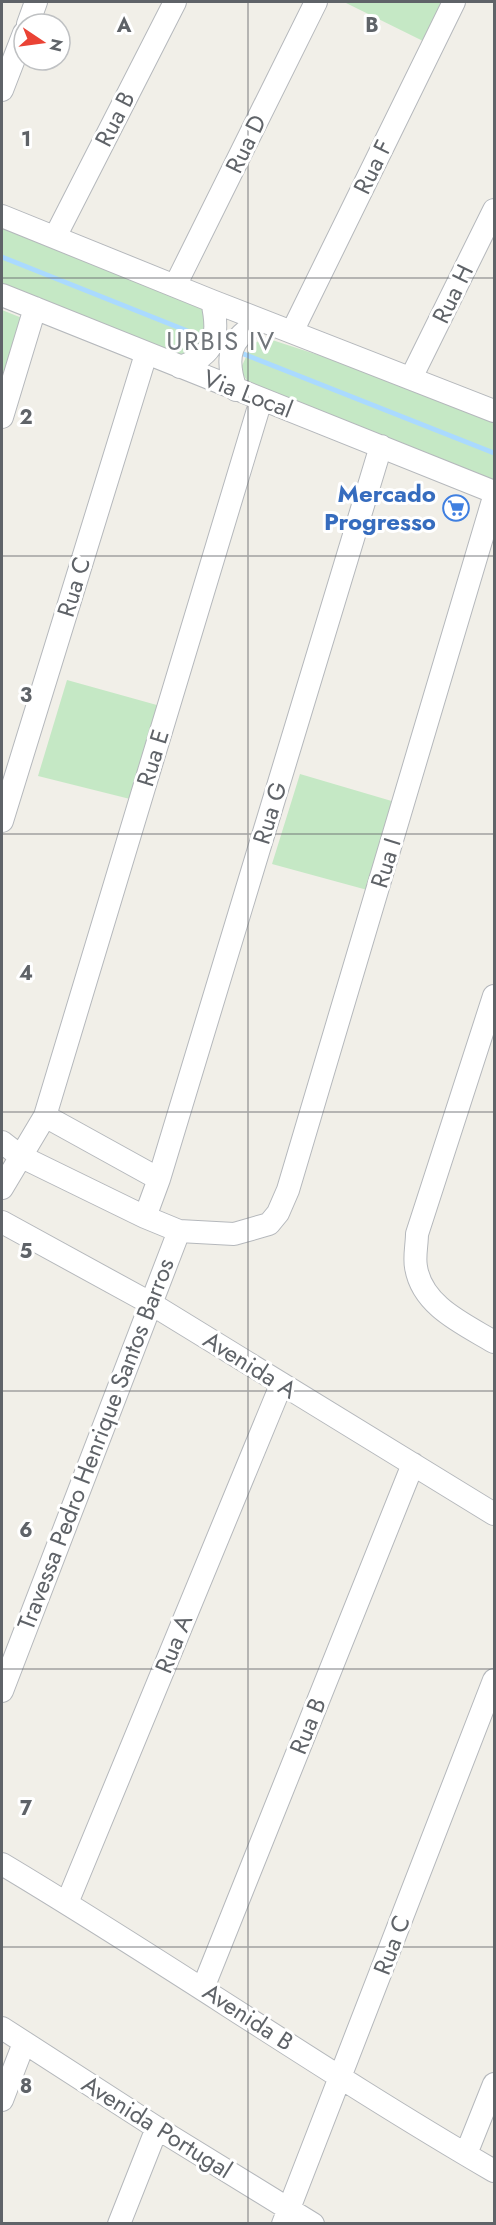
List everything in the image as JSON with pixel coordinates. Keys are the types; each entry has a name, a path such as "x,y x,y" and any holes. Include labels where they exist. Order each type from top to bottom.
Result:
{"street":[{"name":"Rua B","path":"55,237 175,2"},
{"name":"Rua D","path":"175,286 316,2"},
{"name":"Rua F","path":"292,332 454,2"},
{"path":"2,90 12,64"},
{"name":"Rua H","path":"411,378 495,210"},
{"path":"2,216 212,301 495,411"},
{"name":"Via Local","path":"2,295 495,492"},
{"path":"180,367 205,356 212,346 216,325 212,301"},
{"path":"2,417 35,308"},
{"path":"236,390 230,367 234,343 240,334 263,321"},
{"name":"Rua C","path":"2,821 146,354"},
{"name":"Rua E","path":"2,1188 45,1116 261,399"},
{"name":"Rua G","path":"145,1217 159,1179 381,446"},
{"name":"Rua I","path":"179,1231 234,1234 268,1224 278,1213 288,1190 495,497"},
{"path":"495,996 417,1234 416,1267 426,1295 452,1317 495,1342"},
{"path":"45,1116 159,1179"},
{"path":"2,1142 20,1156 145,1217 179,1231"},
{"name":"Avenida A","path":"2,1222 150,1303 495,1514"},
{"name":"Travessa Pedro Henrique Santos Barros","path":"2,1691 11,1639 179,1231"},
{"name":"Rua A","path":"67,1903 281,1385"},
{"name":"Rua B","path":"203,1988 413,1464"},
{"name":"Rua C","path":"286,2216 495,1680"},
{"name":"Avenida B","path":"2,1864 495,2171"},
{"name":"Avenida Portugal","path":"2,2028 157,2128 286,2216 313,2223"},
{"path":"2,2100 24,2043"},
{"path":"466,2154 495,2084"},
{"path":"119,2223 157,2128"}],"green space":[{"path":"344,2 446,2 425,42"},
{"path":"2,226 198,302 207,315 204,347 187,358 2,291"},
{"path":"2,310 22,318 2,389"},
{"path":"266,338 346,364 494,422 494,484 250,385 240,370 252,344"},
{"path":"67,680 164,707 138,801 38,776"},
{"path":"300,774 395,802 371,891 272,864"}],"waterway":[{"path":"2,257 200,336"},
{"path":"241,353 494,453"}],"place":[{"name":"Mercado Progresso","path":"456,508"}],"district":[{"name":"URBIS IV","path":"221,341"}]}
